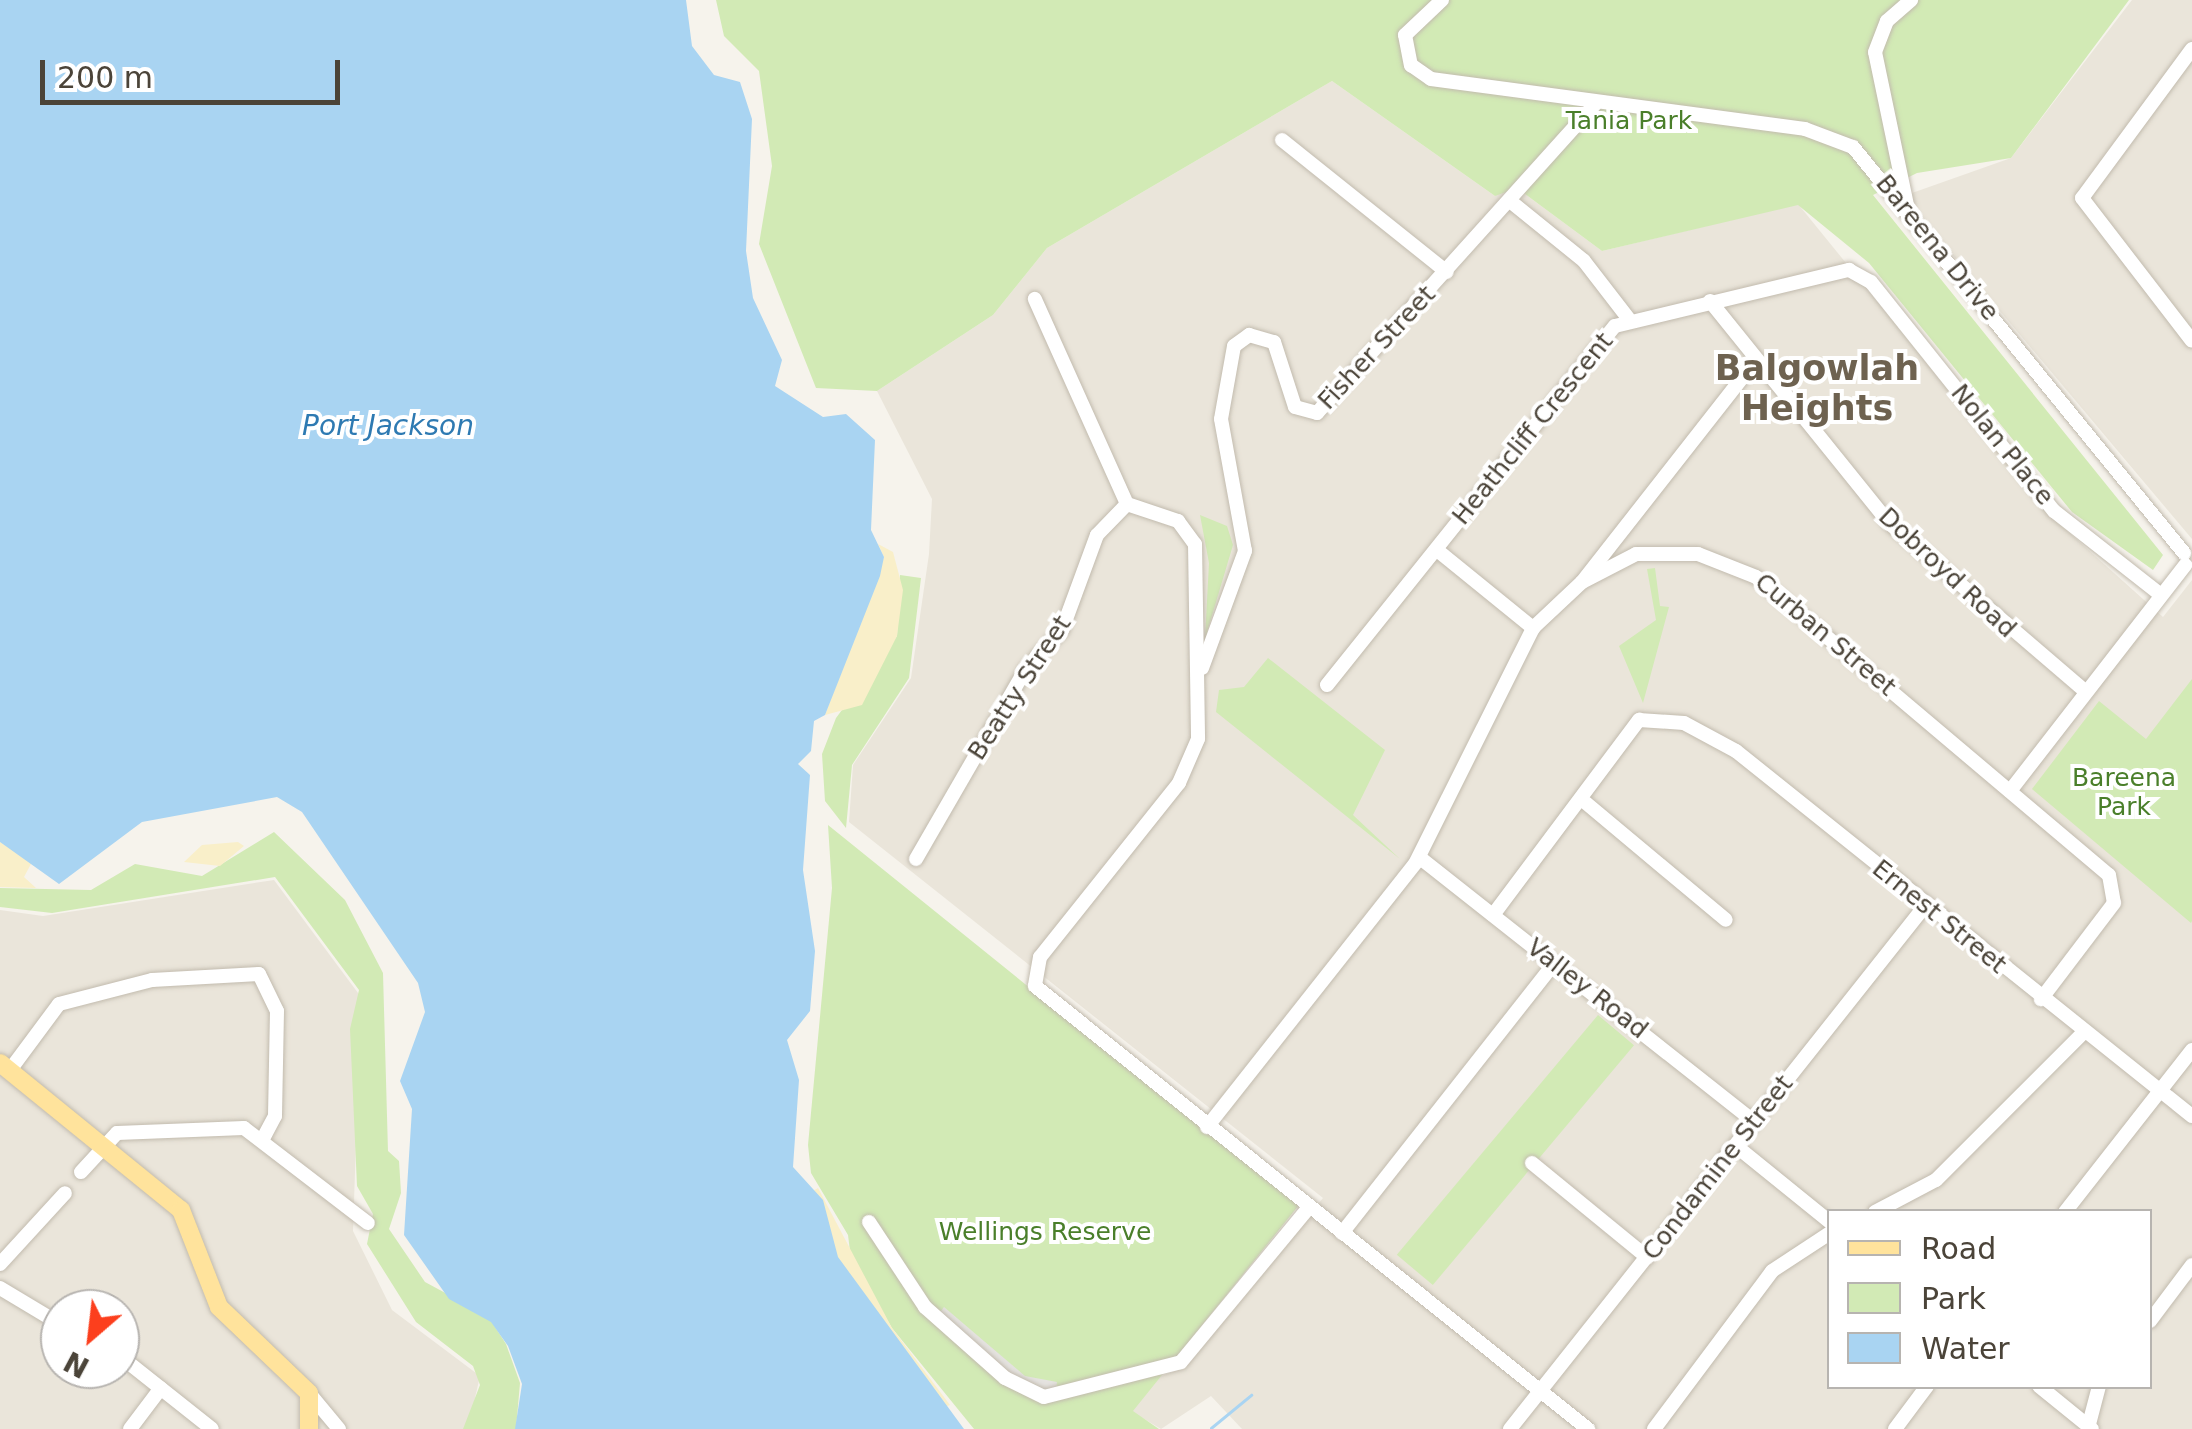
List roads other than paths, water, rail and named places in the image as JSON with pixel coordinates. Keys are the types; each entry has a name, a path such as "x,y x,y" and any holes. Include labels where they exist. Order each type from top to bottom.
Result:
{"main road":[{"path":"5,1066 175,1203 219,1307 309,1392 309,1429"}],"street":[{"name":"Bareena Drive","path":"1442,0 1405,34 1407,58 1424,76 1818,131 1853,147 2188,559"},
{"path":"1908,211 1896,168 1876,45 1911,0"},
{"path":"2192,50 2082,198 2192,340"},
{"name":"Fisher Street","path":"1200,673 1246,551 1221,420 1230,351 1249,335 1274,342 1295,407 1314,415 1597,102"},
{"path":"1282,140 1446,272"},
{"path":"1881,178 1892,180 1896,168"},
{"path":"1510,201 1584,262 1628,318"},
{"name":"Nolan Place","path":"1806,278 1849,270 1868,278 2054,511 2160,595"},
{"name":"Heathcliff Crescent","path":"1326,685 1628,318 1806,278"},
{"path":"1036,299 1126,504 1178,521 1195,544 1200,673 1198,739 1186,772 1033,974 1042,996 1588,1429"},
{"name":"Dobroyd Road","path":"1710,301 1889,522 2085,692"},
{"path":"1582,582 1756,360"},
{"name":"Beatty Street","path":"916,859 1019,680 1062,630 1097,535 1126,504"},
{"path":"1622,528 1636,554"},
{"path":"1436,550 1533,628"},
{"name":"Curban Street","path":"1207,1127 1418,858 1533,628 1582,582 1636,554 1698,554 1756,576 2010,791 2116,887 2114,903 2042,999"},
{"path":"2010,791 2188,559"},
{"name":"Ernest Street","path":"1586,803 1640,720 1684,723 1736,751 2083,1033 2192,1116"},
{"path":"1493,915 1586,803 1726,920"},
{"name":"Valley Road","path":"1418,858 1754,1122"},
{"name":"Condamine Street","path":"1510,1429 1925,906"},
{"path":"1342,1233 1554,964"},
{"path":"5,1066 58,1004 152,980 259,974 277,1012 274,1116 262,1140"},
{"path":"1881,1209 1936,1180 2083,1033"},
{"path":"2066,1209 2192,1050"},
{"path":"82,1172 118,1133 222,1128 262,1140 368,1223"},
{"path":"1736,1146 1827,1220"},
{"path":"1532,1164 1648,1257"},
{"path":"0,1264 65,1193"},
{"path":"868,1222 932,1314 1005,1378 1044,1397 1181,1362 1309,1207"},
{"path":"1654,1429 1772,1271 1827,1235"},
{"path":"2152,1318 2192,1264"},
{"path":"0,1288 40,1312"},
{"path":"140,1372 212,1429"},
{"path":"130,1429 161,1388"},
{"path":"1895,1429 1926,1389"},
{"path":"2042,1389 2089,1428 2099,1389"},
{"path":"309,1392 339,1429"}],"water":[{"name":"Port Jackson","path":"0,0 686,0 692,46 714,75 740,82 752,119 746,251 753,298 782,360 775,386 823,417 846,414 875,440 871,530 884,557 880,576 825,715 814,721 811,751 798,764 810,775 803,870 815,951 810,1011 787,1040 799,1080 793,1167 823,1200 838,1257 964,1429 515,1429 522,1384 508,1346 491,1322 449,1299 404,1235 412,1109 400,1081 425,1012 418,983 302,812 277,797 142,822 59,884 0,842"}],"waterway":[{"path":"1211,1428 1251,1395"}],"district":[{"name":"Balgowlah Heights","path":"1817,388"}],"park label":[{"name":"Tania Park","path":"1629,121"},
{"name":"Bareena Park","path":"2124,794"},
{"name":"Wellings Reserve","path":"1045,1232"}]}
